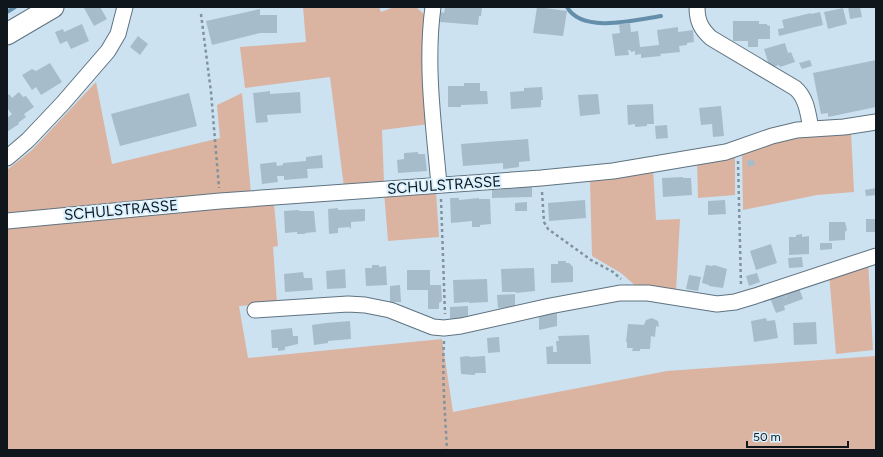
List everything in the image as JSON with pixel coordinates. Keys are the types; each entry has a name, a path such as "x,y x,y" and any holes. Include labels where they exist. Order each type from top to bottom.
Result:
{"street":[{"path":"7,34 53,7"},
{"path":"7,158 28,140 63,103 108,51 120,30 125,7"},
{"path":"433,7 430,35 430,59 440,185"},
{"path":"697,7 698,20 711,38 795,88 800,93 806,104 811,129"},
{"name":"SCHULSTRASSE","path":"7,221 220,201 541,178 633,168 716,154 783,133 811,129 844,127 876,122"},
{"path":"255,310 348,304 365,305 390,310 433,327 444,328 472,324 583,300 620,294 639,293 675,296 711,304 722,304 756,296 876,256"}],"path":[{"path":"201,14 211,92 220,201"},
{"path":"738,148 740,283"},
{"path":"541,178 544,222 548,229 591,260 613,272 639,293"}],"shaded area":[{"path":"303,7 379,7 381,12 394,7 416,7 426,16 429,124 382,130 384,183 344,187 330,77 245,88 240,47 306,42"},
{"path":"96,82 112,164 220,138 217,105 242,93 252,205 274,204 278,246 273,247 277,303 239,306 248,358 442,339 453,412 667,371 876,356 876,450 7,450 7,170 32,150"},
{"path":"851,131 854,192 817,195 743,210 742,153 785,140"},
{"path":"735,153 735,195 698,198 697,162"},
{"path":"653,168 656,220 680,219 676,291 638,288 621,273 592,256 590,179"},
{"path":"436,191 439,237 388,241 384,192"},
{"path":"868,261 873,350 836,354 829,274"}],"building":[{"path":"100,7 107,19 94,26 84,8"},
{"path":"445,7 482,7 478,25 440,22 441,12 444,13"},
{"path":"537,7 567,11 563,36 533,33"},
{"path":"848,7 860,7 862,17 850,19"},
{"path":"843,8 847,24 828,29 824,12"},
{"path":"260,9 260,15 277,15 277,33 260,33 212,45 206,21"},
{"path":"820,12 823,25 779,36 778,29 784,28 782,20"},
{"path":"733,21 759,21 759,24 767,24 770,26 770,39 758,39 758,47 748,47 748,41 733,41"},
{"path":"630,23 631,32 638,31 640,47 659,45 657,30 678,27 678,32 693,30 694,42 679,46 680,52 660,54 661,56 641,58 641,54 635,55 635,51 631,52 628,50 629,55 615,56 612,34 620,33 619,24"},
{"path":"82,24 89,41 71,49 67,41 60,44 55,32 63,29 64,32"},
{"path":"138,36 148,44 140,55 130,47"},
{"path":"785,43 788,53 791,52 795,62 780,67 779,65 773,67 772,64 769,65 764,49"},
{"path":"810,60 812,66 802,69 799,63"},
{"path":"876,60 876,107 828,117 828,113 821,114 813,73"},
{"path":"50,63 62,82 41,95 36,87 32,90 22,75 32,69 36,71"},
{"path":"464,83 480,83 480,91 487,91 488,104 448,107 448,86 464,86"},
{"path":"542,87 543,100 541,100 541,107 511,109 510,92 524,91 524,88"},
{"path":"270,91 270,94 300,92 301,113 267,115 268,122 256,123 253,93"},
{"path":"19,92 23,97 26,96 34,107 24,114 26,117 18,123 19,124 7,132 7,118 12,114 7,108 7,96 9,94 12,98"},
{"path":"189,93 197,126 120,146 111,114"},
{"path":"598,94 600,114 580,116 578,95"},
{"path":"653,104 654,124 635,127 635,124 628,125 627,105"},
{"path":"721,106 724,136 713,137 712,124 701,125 699,108"},
{"path":"667,125 668,138 656,139 655,126"},
{"path":"528,139 530,161 519,162 519,167 503,169 503,163 463,166 461,144"},
{"path":"418,152 418,154 425,154 427,171 398,173 397,160 404,159 404,153"},
{"path":"322,155 323,168 307,169 308,178 284,180 284,176 277,176 278,182 262,184 260,164 276,162 277,166 283,165 283,163 306,161 306,157"},
{"path":"753,159 755,165 748,167 747,161"},
{"path":"662,178 691,178 692,195 663,197"},
{"path":"519,185 532,185 532,197 492,198 492,190 519,188"},
{"path":"876,188 876,195 866,196 865,190"},
{"path":"450,198 459,198 459,200 479,198 490,199 491,224 480,225 480,227 472,227 472,221 451,223"},
{"path":"585,200 586,218 549,221 548,203"},
{"path":"725,200 726,214 708,215 708,201"},
{"path":"527,202 527,211 515,211 515,203"},
{"path":"338,208 338,210 365,209 365,221 351,222 351,229 349,227 338,228 338,233 329,234 328,209"},
{"path":"284,211 314,211 316,232 305,234 297,234 297,232 285,233"},
{"path":"866,219 876,219 876,232 866,232"},
{"path":"829,222 845,222 847,230 845,232 845,240 829,241"},
{"path":"802,234 802,237 809,236 809,254 789,255 789,237 796,237 796,235"},
{"path":"820,243 832,243 832,249 820,250"},
{"path":"771,244 777,263 756,270 750,251"},
{"path":"802,257 803,267 789,268 788,258"},
{"path":"558,261 566,261 566,263 569,263 573,267 573,282 551,283 551,264 558,264"},
{"path":"372,265 379,265 379,267 386,266 387,285 366,286 365,268 372,268"},
{"path":"706,265 714,265 727,269 723,288 709,286 702,283"},
{"path":"534,268 535,291 516,293 502,292 501,269"},
{"path":"345,269 346,288 327,289 326,271"},
{"path":"407,270 430,270 430,285 441,285 442,301 439,303 439,309 428,309 428,290 407,290"},
{"path":"303,272 304,278 312,278 313,290 285,292 284,274"},
{"path":"757,273 760,282 749,286 746,276"},
{"path":"689,275 701,277 698,291 686,289"},
{"path":"487,279 488,302 454,303 453,280"},
{"path":"400,285 401,302 390,302 390,286"},
{"path":"799,288 803,299 784,306 785,310 776,313 770,298 785,292 786,300 786,292"},
{"path":"515,294 515,307 498,308 497,295"},
{"path":"468,306 468,318 450,319 450,307"},
{"path":"557,313 557,326 539,330 539,316"},
{"path":"652,318 658,321 659,327 656,326 655,337 651,336 650,349 632,351 633,348 627,348 626,342 628,324 644,325 646,320"},
{"path":"766,318 767,321 775,320 778,338 754,342 751,321"},
{"path":"350,321 351,339 328,341 328,343 314,345 312,325"},
{"path":"816,322 817,344 794,345 793,323"},
{"path":"292,328 293,336 298,336 298,344 285,347 285,350 278,351 278,348 272,348 271,330"},
{"path":"589,335 591,364 547,364 546,347 553,346 553,352 557,352 556,341 559,341 558,336"},
{"path":"499,337 500,352 488,353 487,338"},
{"path":"485,356 486,373 476,373 474,375 461,374 460,357"}],"waterway":[{"path":"7,12 15,7"},
{"path":"567,7 574,15 584,20 597,23 624,22 661,16"}]}
